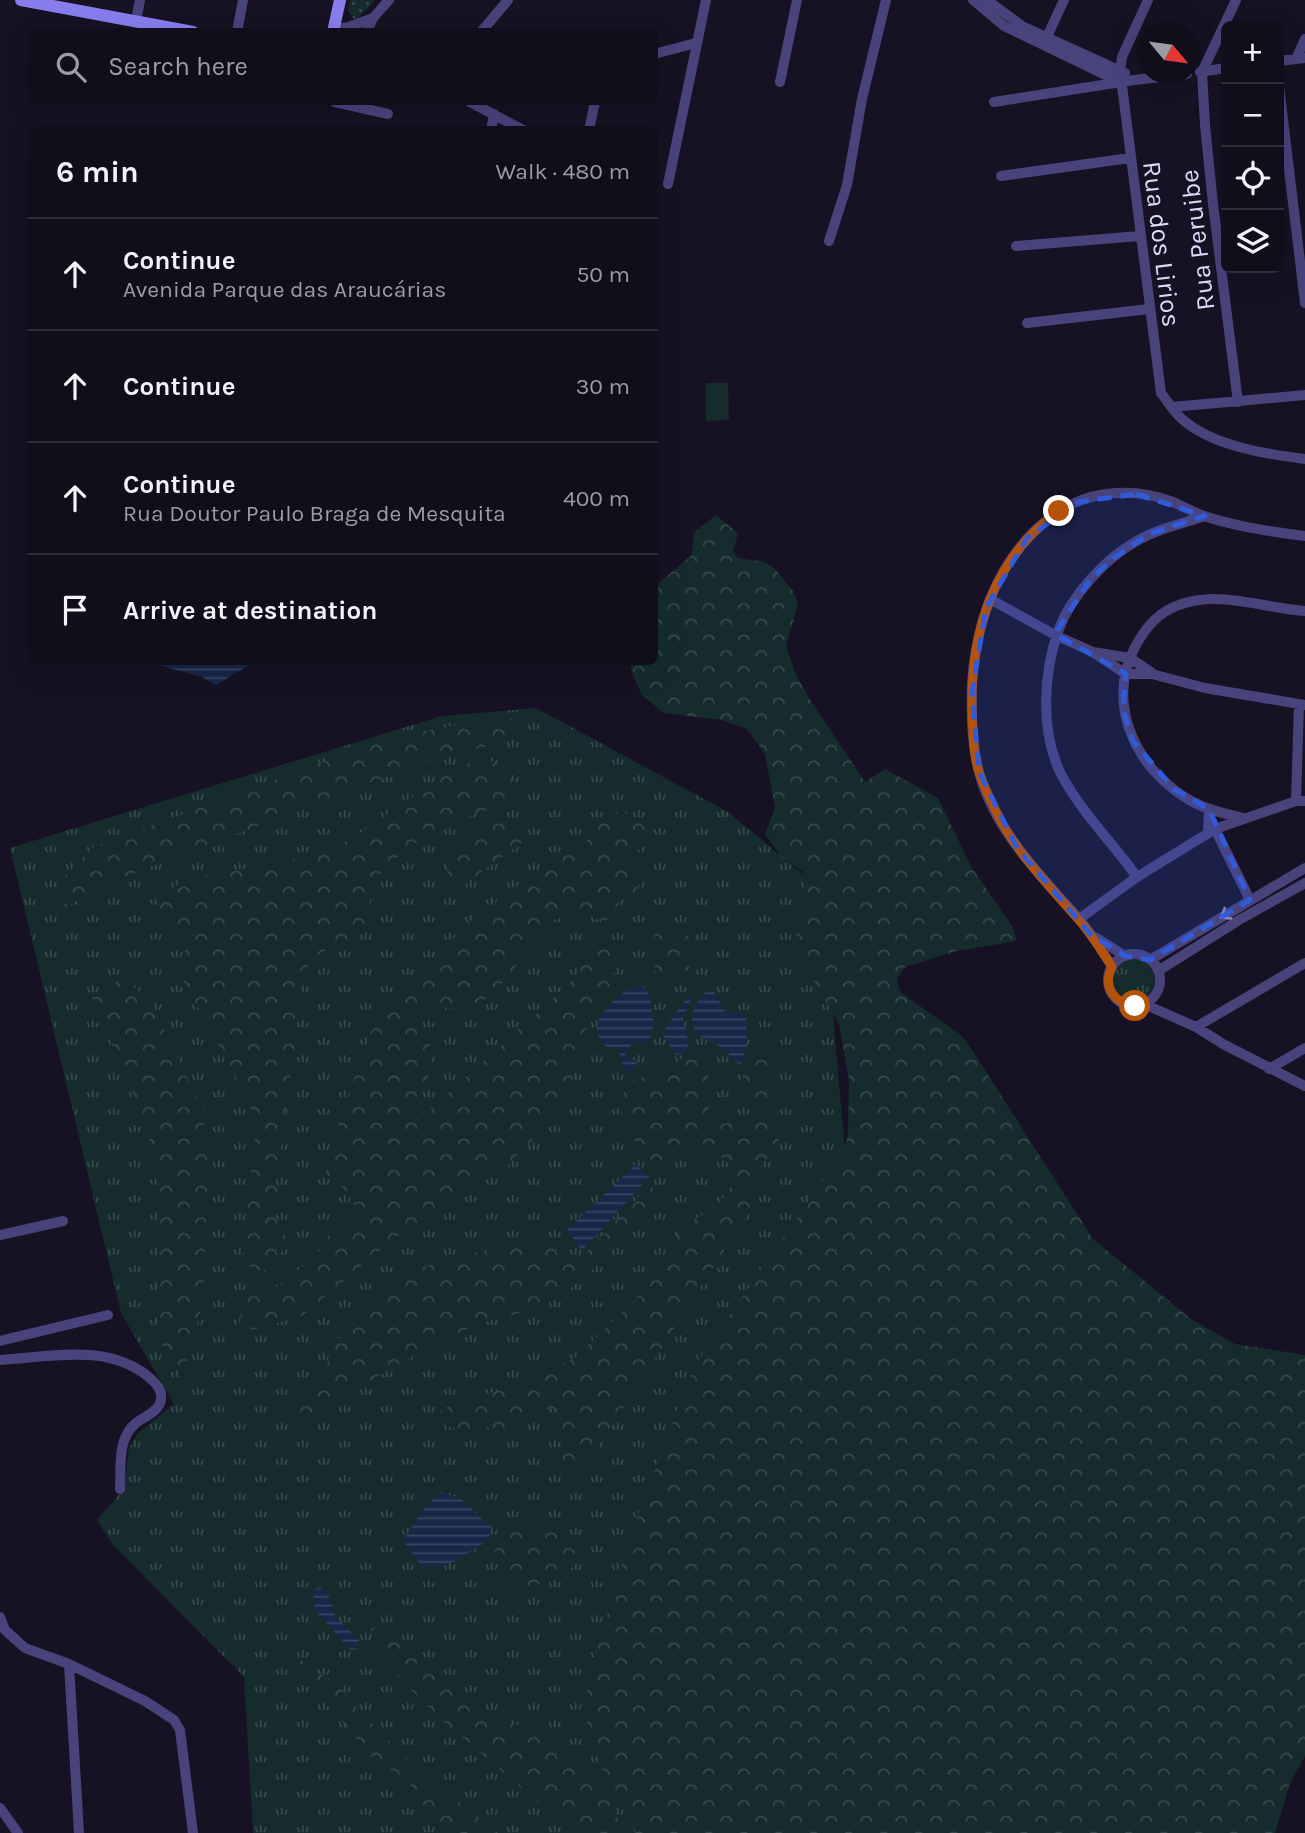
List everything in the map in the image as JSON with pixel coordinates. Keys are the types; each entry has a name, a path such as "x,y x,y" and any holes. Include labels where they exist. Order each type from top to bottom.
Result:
{"street":[{"path":"21,0 172,28"},
{"path":"136,21 140,0"},
{"path":"238,28 243,0"},
{"path":"334,28 340,0"},
{"path":"369,28 373,18 389,0"},
{"path":"484,28 509,0"},
{"path":"668,184 706,0"},
{"path":"780,82 797,0"},
{"path":"829,241 847,186 862,99 886,0"},
{"path":"973,0 992,6 1012,31 1120,70 1134,80"},
{"path":"1045,41 1064,0"},
{"name":"Rua dos Lirios","path":"1148,0 1122,57 1120,82 1161,393 1172,407"},
{"path":"1202,72 1236,0"},
{"path":"344,28 373,18"},
{"path":"1300,58 1305,39"},
{"path":"1045,41 1120,82"},
{"path":"658,53 696,43"},
{"path":"1202,72 1221,69"},
{"name":"Rua Peruibe","path":"1202,72 1211,190 1238,402"},
{"path":"994,102 1137,80"},
{"path":"348,105 388,114"},
{"path":"476,105 516,126"},
{"path":"590,126 594,105"},
{"path":"492,126 495,114"},
{"path":"1284,128 1305,303"},
{"path":"1001,176 1130,158"},
{"path":"1016,246 1140,236"},
{"path":"1027,323 1149,309"},
{"path":"1172,407 1305,396"},
{"path":"1172,407 1181,419 1226,442 1256,452 1305,459"},
{"path":"1112,967 1079,919 1017,848 988,796 979,772 973,740 972,692 977,637 990,599 1007,565 1042,523 1096,495 1136,494 1171,501 1205,516 1305,536"},
{"path":"1137,877 1077,802 1054,756 1050,740 1048,675 1059,627 1081,593 1111,560 1133,542 1149,534 1205,516"},
{"path":"1243,818 1209,809 1185,797 1158,773 1133,741 1123,710 1122,692 1130,658 1144,632 1155,620 1177,605 1191,601 1213,598 1305,611"},
{"path":"990,599 1093,652 1126,674 1152,674 1205,688 1302,705 1300,801 1243,818 1212,831 1137,877 1079,919"},
{"path":"1093,652 1130,658 1152,674"},
{"path":"1209,809 1212,831 1251,900"},
{"path":"1150,960 1305,869"},
{"path":"1158,971 1239,920 1305,883"},
{"path":"1091,935 1125,956"},
{"path":"1143,1004 1157,991 1158,971 1150,960 1133,954 1125,956 1112,967 1108,981 1114,996 1127,1005 1143,1004 1168,1013 1305,1086"},
{"path":"1196,1027 1305,963"},
{"path":"1157,991 1168,1013"},
{"path":"1269,1069 1305,1048"},
{"path":"0,1235 64,1221"},
{"path":"0,1341 108,1315"},
{"path":"0,1360 68,1354 102,1356 138,1368 154,1381 162,1393 162,1399 156,1409 134,1424 126,1434 122,1443 120,1489"},
{"path":"0,1617 5,1630 25,1648 69,1664 145,1701 174,1720 180,1730 193,1833"},
{"path":"69,1664 79,1833"},
{"path":"0,1808 18,1833"}],"highlighted area":[{"path":"1136,494 1205,516 1149,534 1111,560 1090,580 1055,634 1126,674 1123,710 1133,741 1174,789 1209,809 1250,900 1150,960 1125,956 1091,935 1017,848 979,772 972,692 986,608 1027,538 1078,502"}],"green space":[{"path":"350,0 375,0 354,19 348,11"},
{"path":"706,383 728,383 729,420 706,421"},
{"path":"716,515 738,533 733,551 738,558 765,562 776,570 793,591 798,604 786,645 795,673 809,698 865,782 885,769 938,798 972,868 1012,926 1017,941 956,951 905,967 897,979 900,992 961,1035 1093,1239 1191,1319 1235,1344 1305,1355 1305,1756 1290,1783 1275,1833 636,1833 587,1735 587,1683 632,1531 686,1385 699,1359 838,1159 848,1136 849,1080 839,1024 796,951 797,924 808,898 803,872 781,856 765,834 775,808 765,754 747,729 722,720 664,713 642,695 631,670 631,665 658,665 658,583 692,555 694,532"},
{"path":"536,708 728,812 822,890 845,1152 664,1833 253,1833 244,1677 113,1545 97,1520 124,1489 129,1448 137,1434 174,1404 121,1313 10,848 442,716"},
{"path":"516,718 511,734 496,745 449,753 103,885 65,908 60,881 93,847 386,739 451,726"},
{"path":"489,759 511,776 517,789 513,802 446,826 402,853 376,880 371,892 368,916 359,932 316,957 304,972 279,1165 271,1177 281,1194 275,1213 283,1230 285,1244 273,1264 255,1277 243,1252 255,1142 253,1114 180,975 180,960 193,935 167,923 155,898 191,877 309,856 350,840 451,770 476,760"},
{"path":"625,811 655,836 632,856 641,882 634,894 621,900 605,923 580,912 553,920 500,986 476,1007 449,1009 423,998 415,1007 426,1033 432,1060 428,1078 414,1102 425,1114 570,983 593,949 608,946 620,952 611,983 583,1036 572,1077 557,1105 532,1140 509,1164 495,1170 401,1233 302,1316 255,1329 238,1330 245,1294 272,1289 285,1282 326,1245 330,1229 344,1228 357,1216 350,1196 326,1174 326,1160 370,1034 385,1010 467,924 533,874 582,846 610,813"},
{"path":"524,823 528,838 461,887 442,886 455,848 465,831 481,825"},
{"path":"666,922 676,932 697,938 688,969 662,987 655,973 654,949 656,925"},
{"path":"1133,959 1148,965 1154,980 1148,995 1133,1001 1118,995 1112,980 1118,965"},
{"path":"123,977 150,1001 203,1110 208,1172 203,1303 182,1379 158,1338 159,1194 147,1127 92,998"},
{"path":"761,1038 770,1055 772,1112 779,1140 756,1174 755,1202 605,1437 585,1463 573,1470 562,1462 561,1417 551,1408 524,1414 516,1429 504,1435 479,1424 468,1433 428,1419 454,1403 527,1383 576,1357 635,1300 683,1227 717,1205 728,1192 733,1180 733,1167 717,1155 701,1152 686,1156 669,1166 655,1165 636,1144 631,1130 621,1119 624,1090 633,1081 672,1066 693,1050 701,1059 709,1077 707,1128 750,1117 740,1065 750,1062"},
{"path":"650,1185 659,1197 610,1253 568,1290 544,1305 477,1325 430,1347 297,1427 284,1401 309,1393 327,1365 330,1347 421,1268 497,1247 549,1238 565,1260 584,1254"},
{"path":"514,1516 578,1543 583,1556 568,1571 558,1576 505,1595 504,1562 494,1552 511,1530"},
{"path":"370,1626 405,1646 497,1718 538,1733 597,1781 626,1833 574,1833 443,1721 384,1663 377,1652"},
{"path":"285,1644 312,1670 338,1684 355,1706 445,1795 464,1805 498,1833 449,1833 431,1819 409,1783 372,1757 296,1668"}],"water":[{"path":"158,665 249,665 216,685 202,677"},
{"path":"641,985 650,996 654,1027 649,1032 651,1039 645,1045 637,1041 625,1055 638,1062 631,1071 623,1069 619,1049 606,1047 597,1032 601,1017 612,1002"},
{"path":"707,991 714,992 725,1012 742,1012 746,1016 747,1047 740,1065 722,1048 701,1037 692,1024 693,1012"},
{"path":"690,994 693,995 683,1019 688,1041 687,1051 676,1055 663,1036 666,1027"},
{"path":"636,1164 649,1177 582,1251 567,1230"},
{"path":"441,1492 459,1498 492,1527 488,1540 459,1559 442,1567 422,1567 403,1541 429,1503"},
{"path":"319,1587 328,1593 335,1616 359,1640 357,1649 351,1650 315,1611 313,1591"}],"route":[{"path":"1059,511 1027,538 1003,573 986,608 977,637 974,660 973,740 979,772 988,796 1017,848 1079,919 1112,967 1108,981 1114,996 1120,1002 1135,1006"}]}
